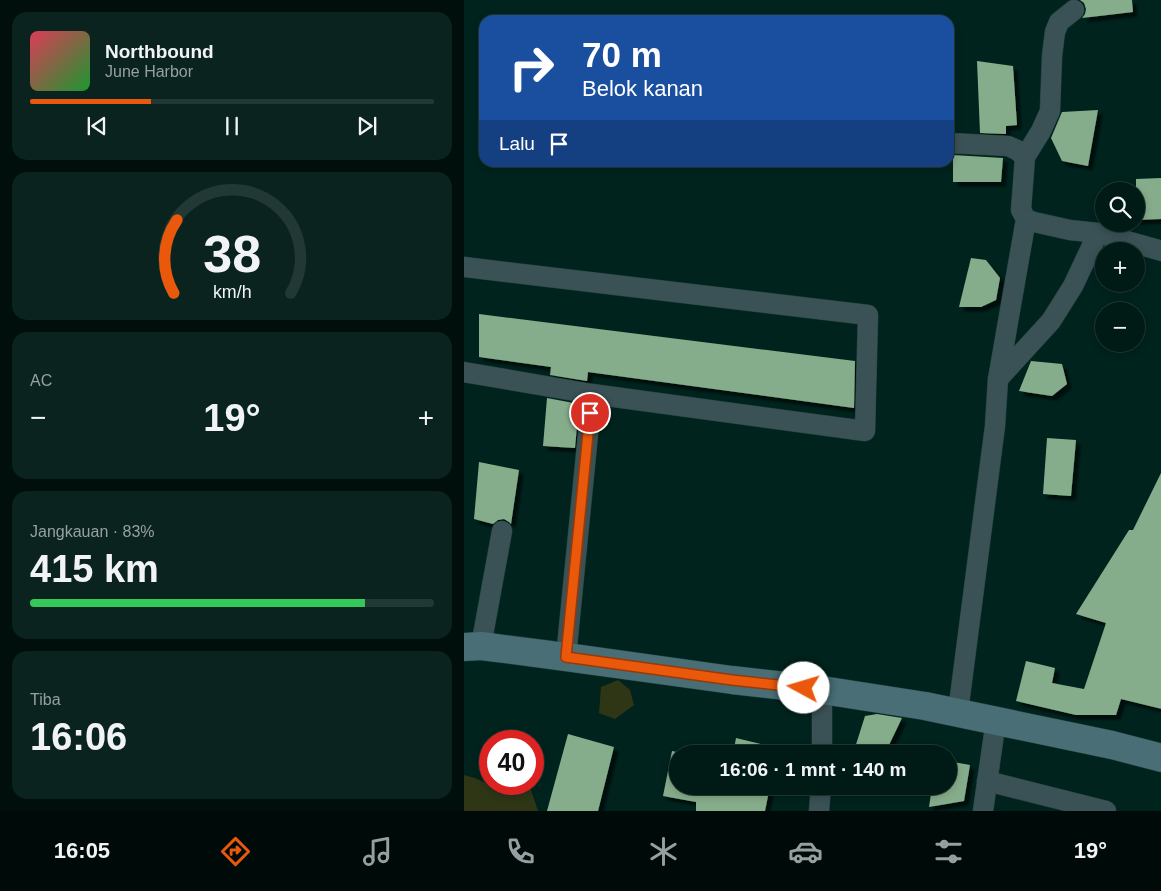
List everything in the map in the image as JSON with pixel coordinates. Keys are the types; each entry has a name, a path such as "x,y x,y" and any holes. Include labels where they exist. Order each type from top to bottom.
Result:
{"street":[{"path":"958,712 995,426 998,379 1026,219 1021,210 1025,157 1042,131 1050,111 1055,32 1059,22 1074,10"},
{"path":"954,143 1008,146 1025,157"},
{"path":"1026,219 1070,230 1098,234 1161,251"},
{"path":"998,379 1050,321 1073,286 1098,234"},
{"path":"464,267 868,315 865,431 592,394 464,372"},
{"path":"566,657 592,394"},
{"path":"502,532 472,647 566,657 732,680 822,690 925,706 1112,745 1161,758"},
{"path":"822,690 822,745"},
{"path":"983,811 996,720"},
{"path":"987,781 1106,811"},
{"path":"819,811 820,795"}],"green space":[{"path":"618,680 630,690 634,705 615,719 599,713 601,687"},
{"path":"464,775 479,780 479,795 533,795 538,811 464,811"}],"building":[{"path":"1080,0 1132,0 1133,12 1082,18 1086,9 1084,3"},
{"path":"977,61 1013,66 1017,125 1006,126 1006,134 980,133"},
{"path":"1098,110 1088,166 1062,161 1051,138 1062,112"},
{"path":"954,155 1003,158 1001,182 953,182"},
{"path":"1162,178 1162,219 1145,220 1145,182 1136,182 1136,179"},
{"path":"971,258 986,260 1000,278 996,300 981,307 959,307"},
{"path":"479,314 855,361 854,408 588,372 587,381 550,375 551,367 479,357"},
{"path":"1031,361 1062,364 1067,384 1052,396 1019,391"},
{"path":"547,398 579,404 575,448 543,446"},
{"path":"1047,438 1076,440 1071,496 1043,494"},
{"path":"479,462 519,470 511,524 504,519 498,520 493,524 474,519"},
{"path":"1162,471 1162,709 1121,699 1116,715 1076,715 1016,701 1026,661 1055,668 1052,683 1084,689 1106,623 1076,614 1129,530 1133,530"},
{"path":"877,714 902,718 889,745 856,745 865,716"},
{"path":"568,734 614,747 598,811 547,811"},
{"path":"736,738 765,745 735,745"},
{"path":"957,763 970,765 964,801 929,807 931,795 957,795"},
{"path":"669,766 669,795 768,795 765,811 696,811 696,802 663,796"}],"route":[{"path":"590,413 566,657 804,688"}]}
